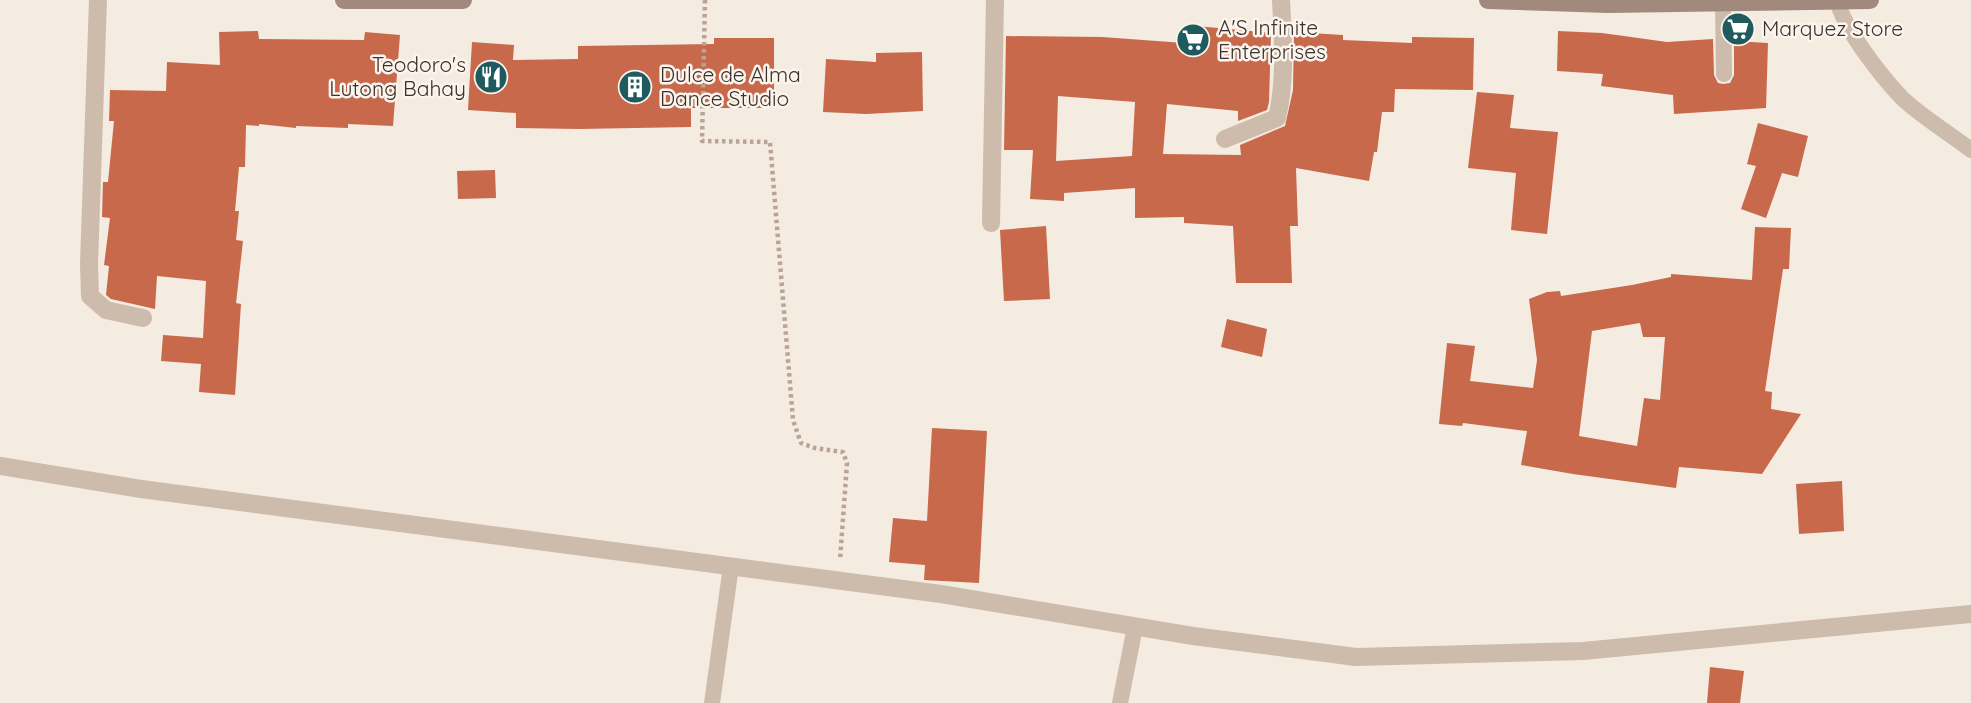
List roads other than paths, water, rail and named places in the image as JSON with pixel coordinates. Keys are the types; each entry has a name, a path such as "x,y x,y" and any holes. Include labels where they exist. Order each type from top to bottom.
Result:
{"main road":[{"path":"344,0 463,0"},
{"path":"1488,0 1870,0"}],"street":[{"path":"98,0 90,296 106,310 143,318"},
{"path":"991,223 995,0"},
{"path":"1225,139 1277,118 1284,70 1281,0"},
{"path":"0,466 141,489 941,594 1135,627 1356,657 1583,651 1971,614"}],"lane":[{"path":"1837,0 1844,22 1903,98 1971,150"},
{"path":"1723,2 1724,74"},
{"path":"712,703 731,566"},
{"path":"1120,703 1135,627"}],"place":[{"name":"Marquez Store","path":"1738,29"},
{"name":"A'S Infinite Enterprises","path":"1193,40"},
{"name":"Teodoro's Lutong Bahay","path":"491,77"},
{"name":"Dulce de Alma Dance Studio","path":"635,87"}]}
